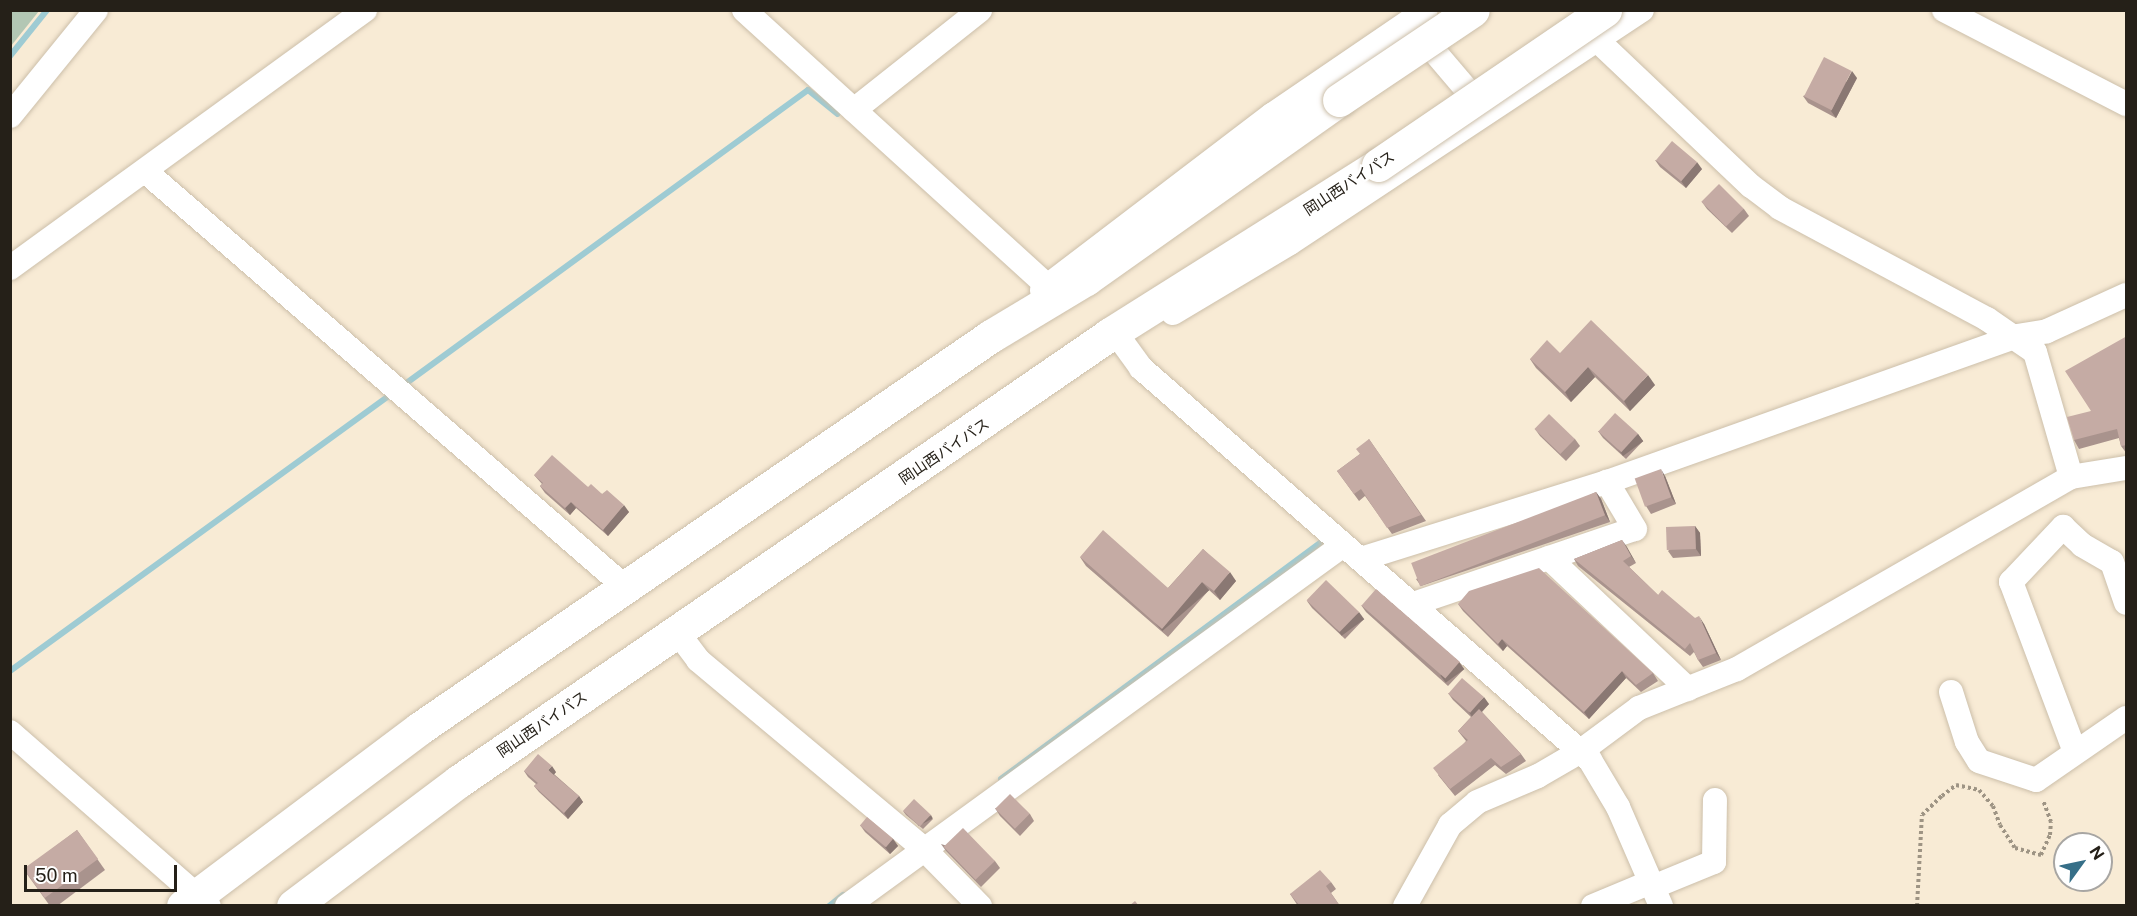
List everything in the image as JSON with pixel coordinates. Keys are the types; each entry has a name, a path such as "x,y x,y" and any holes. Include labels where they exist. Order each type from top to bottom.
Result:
{"highway":[{"path":"196,902 420,728 991,336 1086,279 1339,100 1473,10"},
{"name":"岡山西バイパス","path":"293,906 459,781 996,416 1110,334 1601,25"}],"street":[{"path":"10,116 96,10"},
{"path":"10,268 365,10"},
{"path":"744,10 1047,286"},
{"path":"854,110 980,10"},
{"path":"996,416 1123,344 1290,243 1488,113 1601,25 1642,10"},
{"path":"1944,10 2127,104"},
{"path":"991,336 1047,286 1272,115 1411,14 1488,113"},
{"path":"1601,25 1751,186 1773,202 2017,336 2035,351 2071,477"},
{"path":"146,171 625,587"},
{"path":"1361,559 1609,486 2017,336 2047,331 2127,295"},
{"path":"1123,344 1142,368 1334,539 1361,559 1581,751 1618,807 1655,891"},
{"path":"1405,906 1450,825 1477,802 1538,776 1581,751 1639,708 1737,669 2071,477 2127,468"},
{"path":"1413,604 1635,529 1609,486"},
{"path":"2075,752 2011,582 2063,527 2082,545 2112,562 2127,603"},
{"path":"847,906 919,844 1334,539"},
{"path":"1549,558 1688,689"},
{"path":"678,633 698,660 919,844 980,906"},
{"path":"1951,692 1967,742 1979,761 2036,780 2127,718"},
{"path":"10,732 196,902"},
{"path":"1593,906 1655,891 1714,862 1715,800"}],"path":[{"path":"1917,906 1922,815 1956,785 1979,790 1993,806 2000,825 2015,848 2041,855 2050,835 2051,822 2036,780"}],"green space":[{"path":"10,11 39,11 11,46"}],"building":[{"path":"1824,57 1852,71 1832,110 1804,96"},
{"path":"1672,141 1697,162 1681,181 1656,160"},
{"path":"1719,184 1744,209 1726,226 1701,202"},
{"path":"1591,320 1648,375 1624,401 1588,367 1565,392 1530,359 1547,340 1560,353"},
{"path":"2127,336 2127,445 2121,446 2117,429 2074,440 2067,417 2091,411 2065,371"},
{"path":"1615,413 1638,434 1621,452 1598,432"},
{"path":"1549,414 1575,439 1560,454 1534,429"},
{"path":"1369,439 1421,515 1387,528 1361,489 1354,494 1337,471 1360,454 1356,449"},
{"path":"552,455 588,487 591,484 602,494 607,490 624,505 603,530 571,502 565,508 540,486 543,483 534,475"},
{"path":"1661,469 1671,497 1645,507 1635,479"},
{"path":"1596,492 1605,515 1420,586 1411,563"},
{"path":"1695,526 1696,549 1667,550 1666,527"},
{"path":"1103,530 1168,588 1203,549 1230,572 1214,591 1202,582 1162,629 1080,557"},
{"path":"1622,540 1631,556 1623,561 1658,595 1662,590 1695,618 1699,616 1716,653 1698,660 1690,643 1685,649 1574,559"},
{"path":"1539,568 1653,673 1636,685 1622,671 1584,712 1502,639 1498,644 1458,604 1469,591"},
{"path":"1326,580 1359,612 1340,632 1307,600"},
{"path":"1376,589 1460,662 1445,678 1362,606"},
{"path":"1462,678 1484,697 1470,713 1448,694"},
{"path":"1479,709 1521,754 1501,767 1491,758 1450,789 1433,768 1468,740 1458,731"},
{"path":"538,754 552,766 548,770 579,796 564,813 534,786 538,783 524,771"},
{"path":"1010,794 1030,814 1015,829 995,809"},
{"path":"914,799 931,815 920,826 903,811"},
{"path":"867,817 893,839 886,847 860,825"},
{"path":"963,828 995,861 976,880 944,847"},
{"path":"77,830 98,859 45,898 24,869"},
{"path":"1320,870 1331,882 1326,886 1340,906 1300,906 1290,894"},
{"path":"1135,901 1139,906 1129,906"}],"waterway":[{"path":"10,56 47,10"},
{"path":"401,387 808,90 838,114"},
{"path":"10,671 392,393"},
{"path":"1001,779 1328,537"},
{"path":"829,906 843,895"}]}
